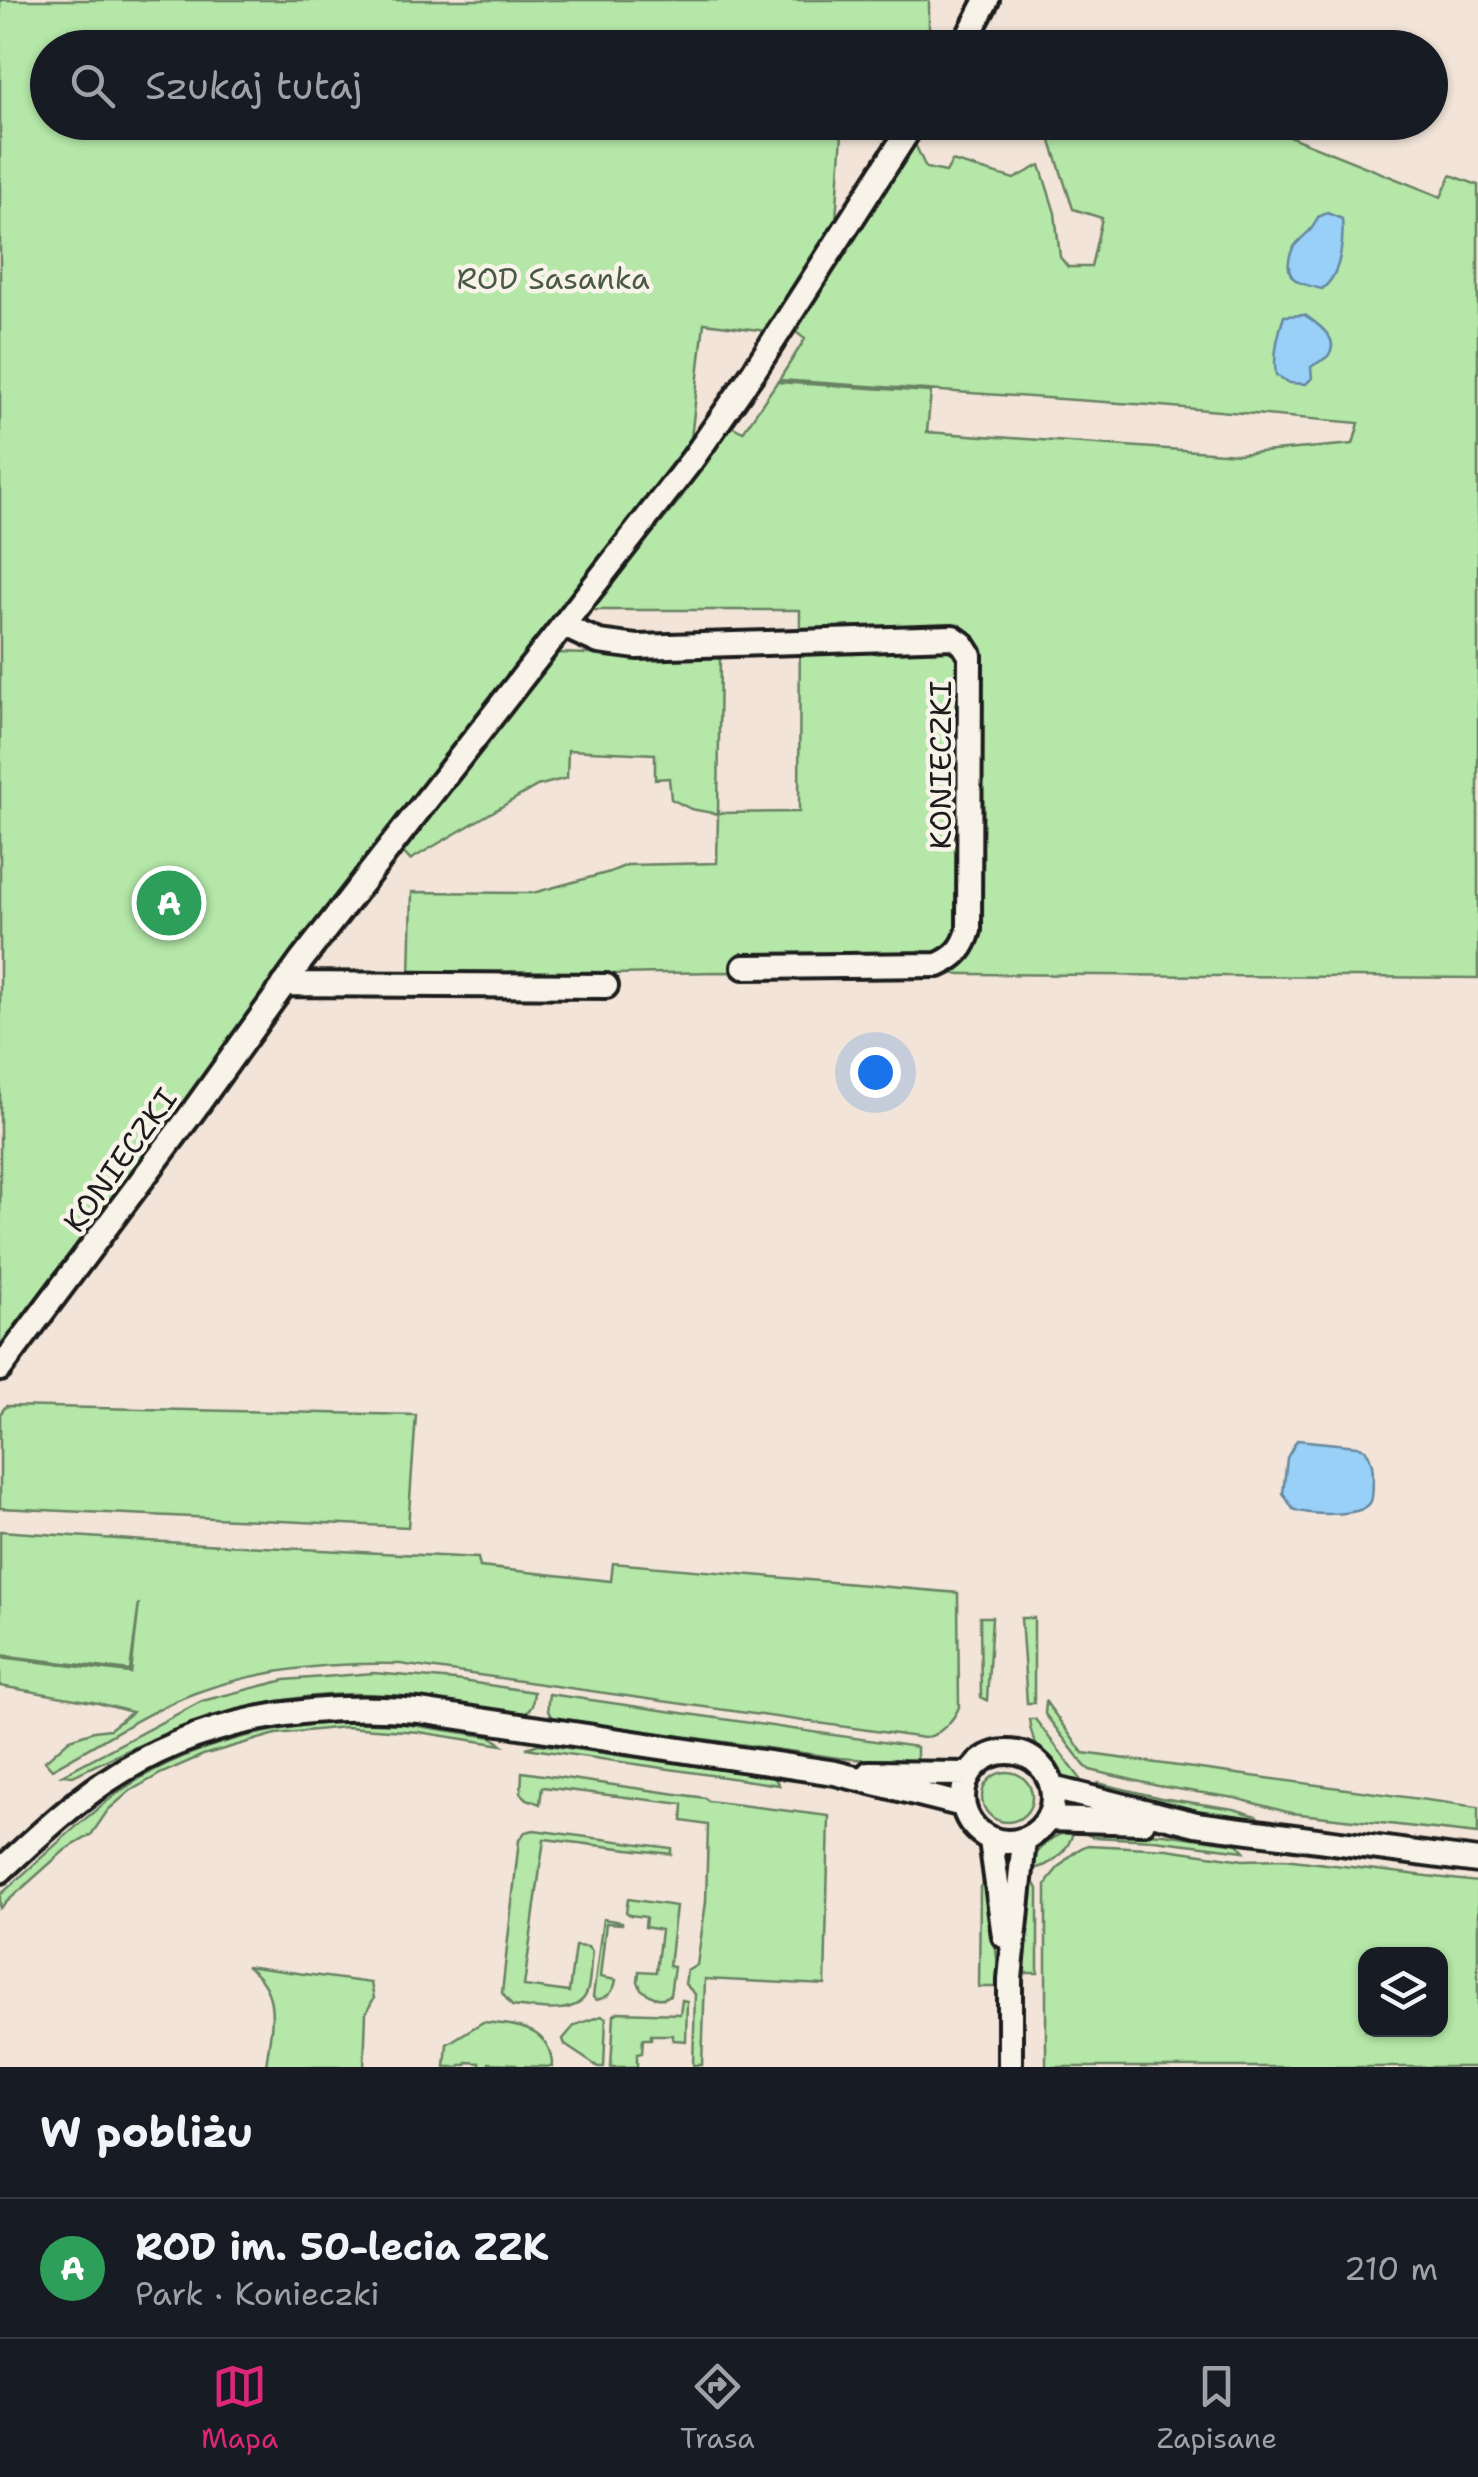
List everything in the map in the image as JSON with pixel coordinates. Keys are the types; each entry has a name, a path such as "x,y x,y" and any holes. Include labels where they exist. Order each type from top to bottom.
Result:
{"street":[{"path":"971,30 986,0"},
{"name":"KONIECZKI","path":"0,1369 284,984 692,460 902,140"},
{"name":"KONIECZKI","path":"564,626 599,642 637,647 953,637 970,655 970,930 965,945 938,965 744,968"},
{"path":"284,984 606,986"},
{"path":"0,1872 71,1807 144,1760 185,1740 233,1724 298,1711 372,1706 419,1711 835,1773 963,1805"},
{"path":"998,1753 1017,1753 1035,1761 1043,1768 1052,1788 1048,1820 1024,1840 992,1840 972,1826 963,1805 964,1784 974,1766 998,1753"},
{"path":"835,1773 969,1774"},
{"path":"1052,1788 1196,1824"},
{"path":"1048,1820 1196,1824 1478,1861"},
{"path":"992,1840 1010,1979"},
{"path":"1010,2067 1010,1979 1024,1840"}],"green space":[{"name":"ROD Sasanka","path":"0,0 929,0 929,30 30,30 30,140 842,140 836,220 766,331 704,323 691,439 0,1345"},
{"path":"1051,140 1298,140 1441,197 1451,175 1478,185 1478,978 717,972 410,978 412,892 533,893 627,865 717,863 718,814 691,809 671,799 669,778 655,779 655,754 568,750 567,778 537,786 410,860 402,851 556,653 720,658 718,813 799,812 800,610 589,610 678,502 731,426 743,432 777,382 931,392 927,432 1238,454 1353,444 1359,423 779,380 805,339 792,329 915,144 926,168 946,172 952,161 1014,179 1040,165 1055,213 1060,257 1068,267 1091,267 1102,218 1073,209"},
{"path":"6,1406 416,1415 408,1527 0,1508 0,1414"},
{"path":"0,1531 478,1558 480,1567 611,1581 613,1563 958,1593 959,1707 945,1727 924,1738 400,1664 348,1664 270,1673 195,1693 141,1718 52,1769 45,1761 70,1739 110,1729 132,1712 0,1686 0,1657 131,1673 139,1603 130,1671 0,1655"},
{"path":"980,1617 992,1617 987,1700 981,1697"},
{"path":"1021,1618 1034,1618 1034,1703 1027,1703"},
{"path":"374,1673 534,1692 532,1706 526,1714 379,1695 319,1695 282,1700 211,1718 73,1776 62,1775 202,1701 285,1680"},
{"path":"549,1694 917,1747 917,1763 839,1758 553,1718 548,1710"},
{"path":"1046,1702 1083,1753 1478,1807 1478,1834 1291,1813 1090,1770 1045,1714"},
{"path":"1029,1719 1035,1719 1080,1778 1079,1786 1060,1775 1045,1759 1034,1740"},
{"path":"339,1722 404,1724 492,1737 502,1745 419,1732 345,1727 276,1734 203,1755 130,1791 108,1810 91,1835 65,1850 0,1908 0,1895 90,1815 146,1775 226,1742 282,1729"},
{"path":"539,1744 774,1777 779,1785 526,1748"},
{"path":"522,1772 829,1816 825,1985 705,1979 702,2065 693,2065 695,1994 685,1984 687,1971 697,1965 706,1902 708,1825 682,1821 683,1804 542,1787 540,1804 521,1793"},
{"path":"1007,1772 1025,1779 1032,1797 1025,1815 1007,1822 989,1815 982,1797 989,1779"},
{"path":"1098,1783 1257,1816 1256,1819 1155,1804 1094,1789"},
{"path":"1089,1830 1164,1834 1238,1844 1244,1851 1093,1837 1088,1835"},
{"path":"1073,1831 1058,1857 1030,1869 1046,1843"},
{"path":"525,1832 671,1848 671,1854 544,1839 524,1986 569,1992 575,1946 588,1947 592,1952 587,1992 582,2000 565,2008 512,2006 502,1993 519,1840"},
{"path":"1088,1845 1167,1849 1243,1860 1284,1859 1478,1882 1478,2067 1046,2067 1046,1885 1064,1862"},
{"path":"983,1883 988,1883 998,1987 979,1987"},
{"path":"1029,1884 1038,1889 1038,1973 1022,1973"},
{"path":"628,1899 676,1906 669,1966 674,1967 670,1995 666,1997 655,1997 641,1989 639,1971 656,1972 661,1930 645,1927 646,1917 626,1912"},
{"path":"603,1919 622,1924 606,1923 600,1977 616,1980 610,1994 596,2000 593,1997"},
{"path":"246,1966 371,1983 374,1998 366,2013 364,2067 266,2067 270,1999 258,1976"},
{"path":"682,2000 687,2001 686,2041 673,2040 673,2035 651,2035 651,2039 643,2039 637,2067 611,2067 614,2015 680,2014"},
{"path":"601,2016 606,2018 604,2067 598,2067 565,2045 563,2039 575,2025"},
{"path":"483,2022 519,2027 539,2036 546,2044 552,2067 489,2063 488,2067 480,2067 480,2063 467,2062 459,2067 445,2067 447,2044"}],"water":[{"path":"1327,213 1342,219 1342,237 1337,266 1322,289 1297,281 1290,273 1289,263 1297,243 1318,217"},
{"path":"1305,315 1326,333 1331,351 1311,367 1312,378 1306,384 1290,383 1276,375 1278,338 1284,316"},
{"path":"1297,1440 1365,1449 1373,1471 1370,1503 1356,1511 1333,1514 1293,1509 1283,1493 1287,1458"}],"place":[{"name":"ROD im. 50-lecia ZZK","path":"169,903"}]}
